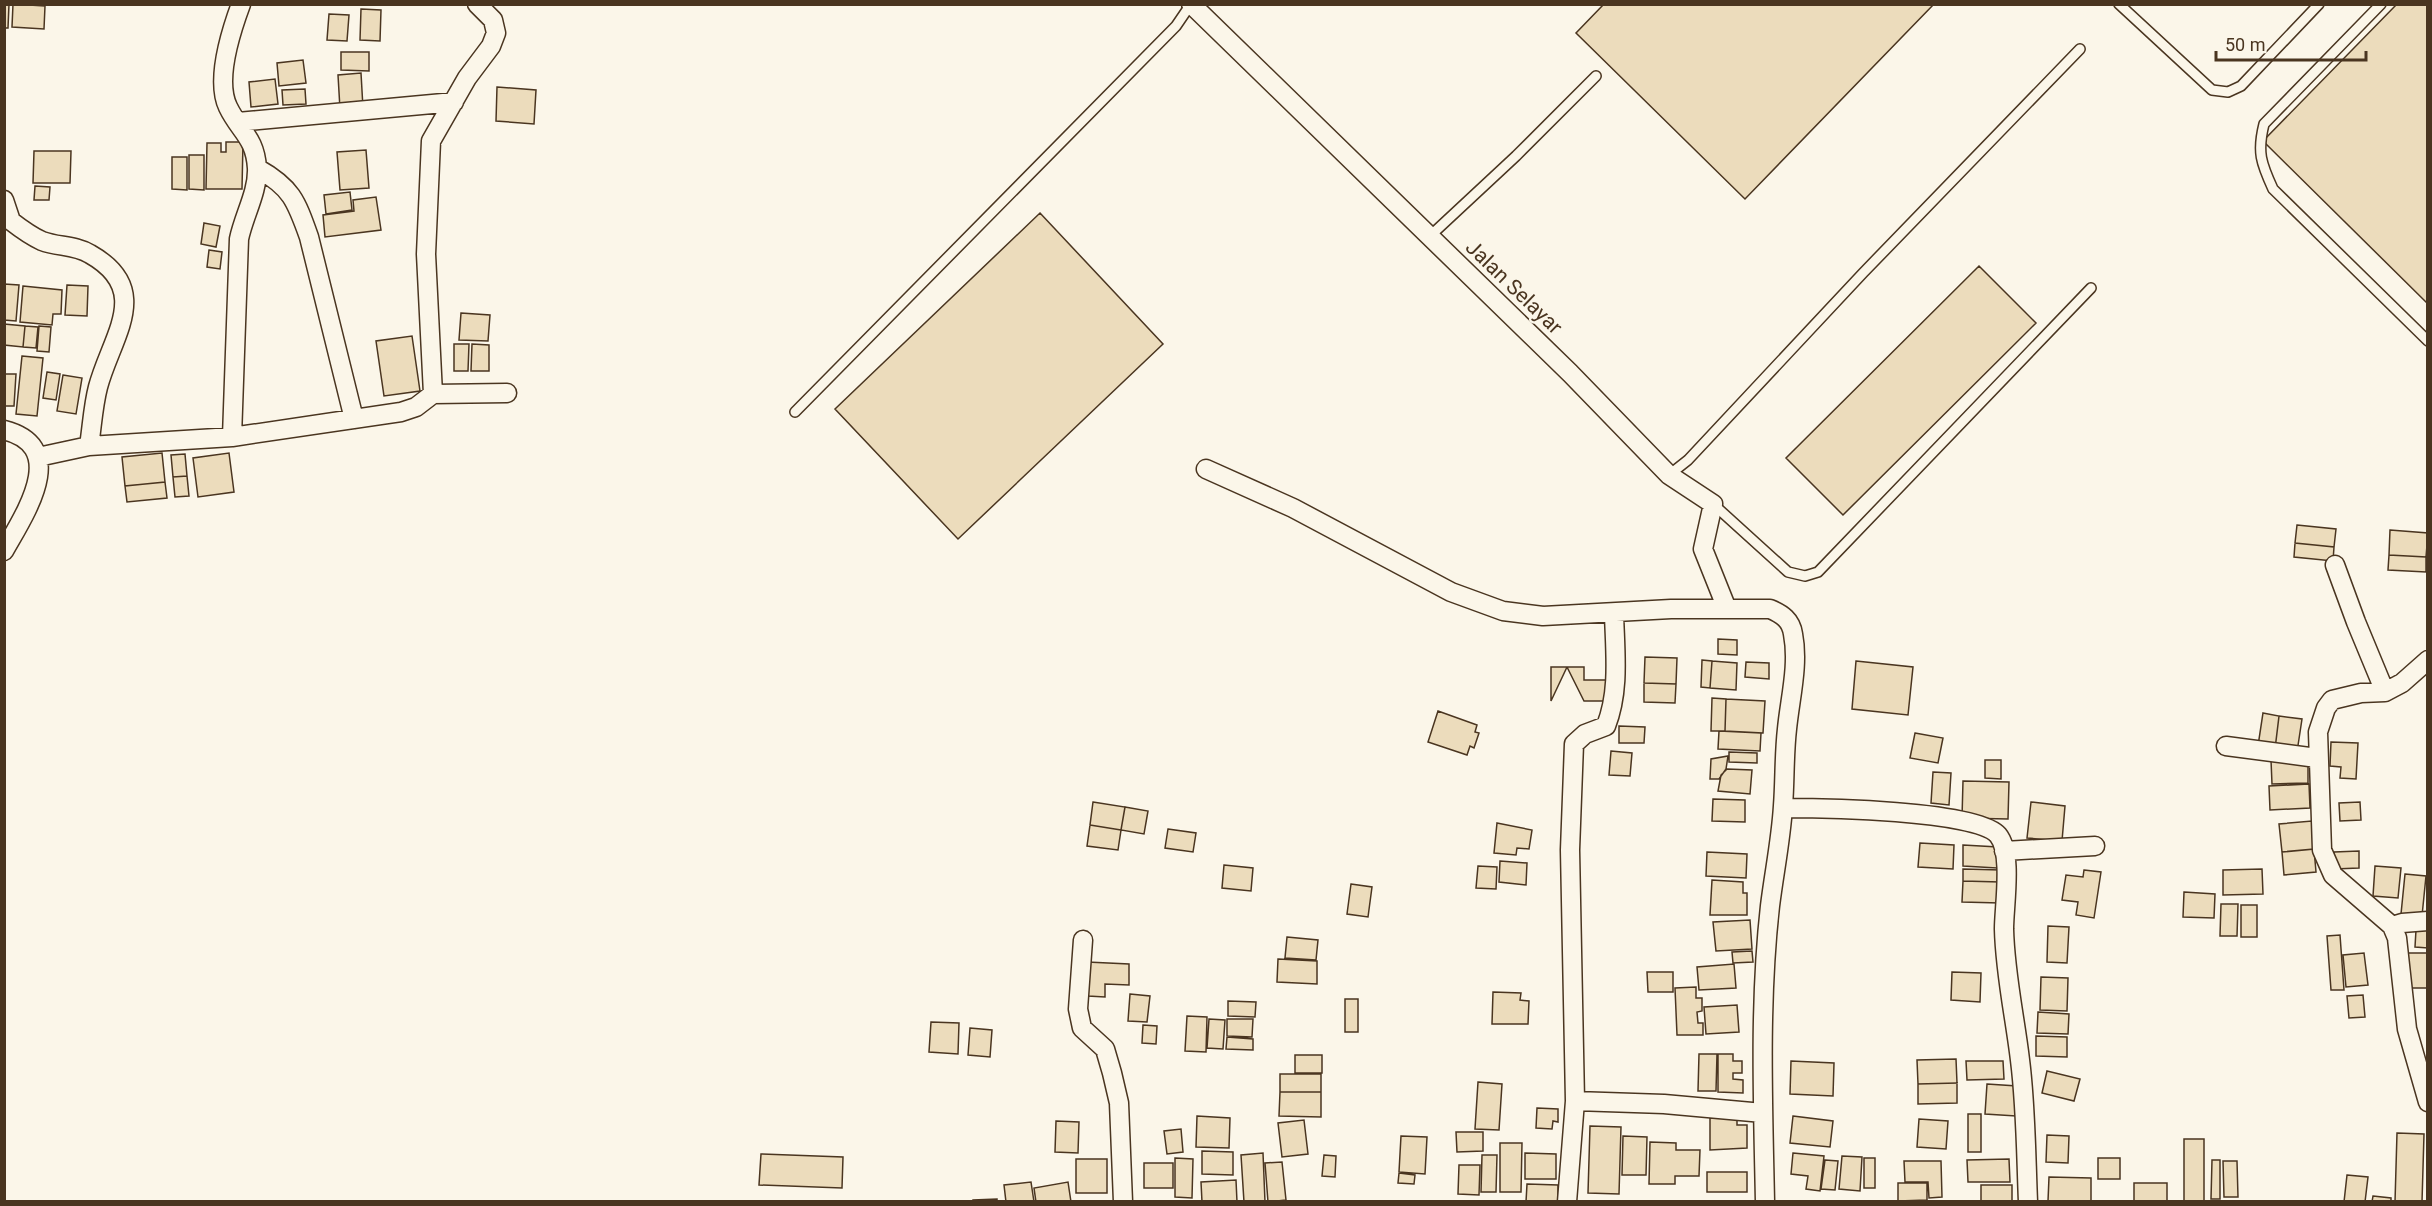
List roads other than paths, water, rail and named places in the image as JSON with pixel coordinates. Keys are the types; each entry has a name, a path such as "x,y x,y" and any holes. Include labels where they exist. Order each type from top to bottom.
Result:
{"street":[{"path":"232,437 239,239 257,180 251,140 228,106 223,88 229,36 241,4"},
{"path":"433,394 426,254 431,141 467,78 491,46 496,33 494,20 477,4"},
{"name":"Jalan Selayar","path":"1191,4 1570,373 1669,475 1713,504"},
{"path":"238,122 454,102"},
{"path":"257,168 284,185 300,213 309,237 354,419"},
{"path":"4,200 11,221 42,241 72,247 90,254 110,268 120,280 125,294 118,333 98,387 89,446"},
{"path":"38,457 89,446 232,437 401,412 416,406 433,394 507,393"},
{"path":"4,430 16,433 30,444 38,457 40,475 37,488 4,551"},
{"path":"1206,468 1293,508 1422,578 1487,607 1543,616 1671,609 1770,609 1789,621 1793,633 1794,672 1784,759 1783,808 1770,907 1765,995 1763,1113 1766,1202"},
{"path":"1713,504 1702,549 1726,609"},
{"path":"2336,565 2385,692"},
{"path":"1567,1202 1575,1101 1570,850 1574,744 1585,734 1606,726 1612,710 1616,688 1614,613"},
{"path":"2427,660 2402,683 2385,692 2361,693 2332,699 2321,720 2317,758 2320,836 2326,862 2333,874 2392,926 2397,938 2407,1029 2427,1102"},
{"path":"2226,746 2317,758"},
{"path":"1783,808 1838,807 1885,811 1976,824 1990,829 1998,836 2004,851 2006,968 2023,1092 2028,1202"},
{"path":"2004,851 2095,846"},
{"path":"2392,926 2427,921"},
{"path":"1083,940 1078,1009 1082,1028 1105,1048 1112,1073 1121,1123 1123,1202"},
{"path":"1575,1101 1664,1104 1763,1113"}],"lane":[{"path":"795,412 1176,26 1191,4"},
{"path":"2119,4 2212,90 2228,92 2241,86 2319,4"},
{"path":"2381,4 2264,124 2259,143 2261,162 2273,189 2427,341"},
{"path":"1669,475 1688,460 1863,273 2080,49"},
{"path":"1429,237 1516,156 1596,76"},
{"name":"Jalan Selayar","path":"1713,504 1788,572 1805,576 1818,572 2091,288"}]}
